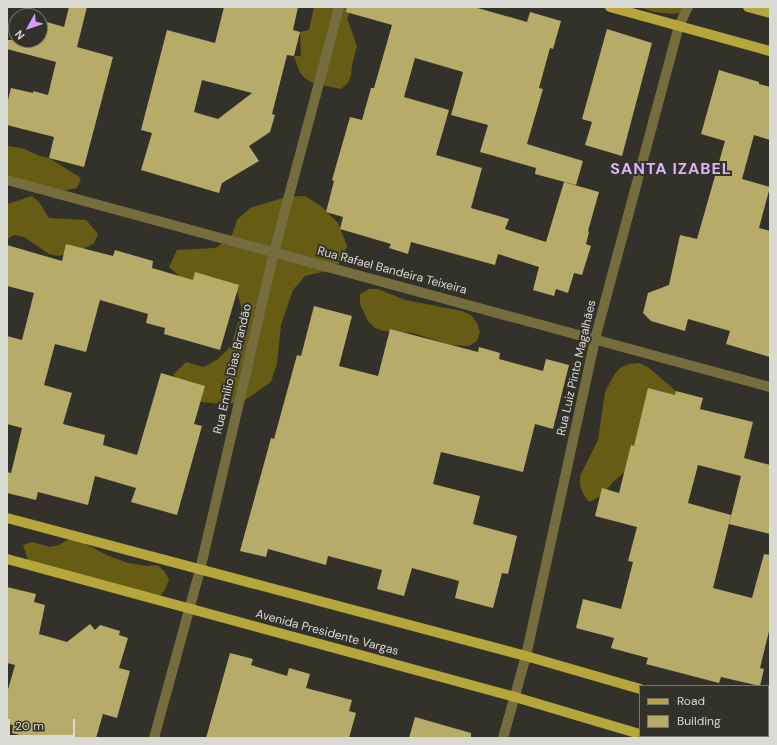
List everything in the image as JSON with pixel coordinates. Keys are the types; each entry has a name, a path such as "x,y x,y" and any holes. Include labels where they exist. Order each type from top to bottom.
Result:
{"main road":[{"path":"610,7 770,51"},
{"path":"748,7 770,13"},
{"path":"7,518 526,656 639,689"},
{"name":"Avenida Presidente Vargas","path":"7,559 515,697 639,734"}],"street":[{"name":"Rua Emilio Dias Brandão","path":"154,738 200,570 274,252 339,7"},
{"name":"Rua Luiz Pinto Magalhães","path":"503,738 526,656 595,340 679,26 688,7"},
{"name":"Rua Rafael Bandeira Teixeira","path":"7,180 770,387"}],"shaded area":[{"path":"314,7 356,7 352,9 347,18 357,46 351,75 348,83 341,89 313,83 306,79 300,73 294,56 301,56 300,32 309,30"},
{"path":"639,7 691,7 689,10 674,14 654,12"},
{"path":"7,146 22,148 40,156 49,158 81,178 77,188 49,194 7,177"},
{"path":"32,196 39,202 49,218 86,220 98,234 94,243 78,252 58,256 49,254 24,237 14,235 7,239 7,204"},
{"path":"305,196 321,206 338,223 347,246 340,263 323,272 305,276 293,290 281,325 277,363 271,382 241,403 221,404 202,402 186,390 173,375 186,362 204,367 218,359 231,346 242,310 237,291 184,280 169,267 177,250 215,248 231,238 237,220 250,208 286,197"},
{"path":"369,289 378,289 405,300 462,311 471,315 477,323 480,332 477,341 469,346 450,345 413,333 384,331 375,328 368,321 360,304 360,294"},
{"path":"639,363 648,367 678,393 643,435 627,470 613,482 601,496 589,502 583,494 580,485 580,476 598,440 605,392 614,375 620,368 629,364"},
{"path":"76,539 109,556 128,563 147,566 157,565 164,571 169,579 166,588 160,596 29,563 23,545 32,542 50,547 59,545 67,540"}],"building":[{"path":"69,7 87,7 77,47 113,57 84,167 49,158 54,137 7,125 7,104 11,88 48,95 56,62 7,49 7,40 8,48 48,48 48,22 64,27"},
{"path":"224,7 298,7 293,30 300,32 294,56 287,55 272,114 275,115 270,132 249,146 259,161 222,183 219,193 141,170 152,133 141,130 167,30 215,43","holes":["202,80 252,93 218,119 194,112"]},
{"path":"347,7 474,7 527,22 530,12 561,21 553,49 550,48 539,88 543,89 527,144 583,161 576,185 535,174 536,168 480,152 488,125 451,115 463,72 415,58 404,97 449,110 436,155 482,168 471,208 509,219 505,229 546,242 564,182 599,192 588,231 586,244 591,246 582,275 574,273 568,293 556,289 554,296 533,290 539,267 498,254 495,265 411,242 408,254 389,248 391,244 340,229 343,217 326,212 334,181 332,180 350,117 362,120 371,88 374,88 392,25 346,12"},
{"path":"607,29 652,43 622,156 585,145 592,122 582,119"},
{"path":"719,70 759,82 759,84 770,87 770,140 754,135 742,179 770,187 759,228 770,231 770,357 726,344 730,331 688,319 685,331 651,321 643,313 648,293 669,285 680,235 697,239 725,141 701,134"},
{"path":"66,244 113,256 115,250 153,261 152,268 193,280 195,272 239,285 220,350 164,334 165,328 146,323 148,314 100,300 86,352 55,344 44,385 72,393 63,424 105,435 103,445 137,455 161,373 205,386 194,424 202,426 177,515 131,502 136,488 95,476 88,505 38,492 36,500 7,493 7,472 11,473 22,428 7,424 7,336 22,340 34,293 7,286 7,245 62,261"},
{"path":"314,306 352,316 339,366 378,376 390,329 478,352 479,347 500,353 499,359 543,371 546,359 569,365 553,429 535,424 523,472 441,452 433,484 480,496 473,524 517,536 508,574 502,573 493,608 455,598 459,581 412,568 404,596 377,589 382,570 328,556 326,565 268,549 266,557 240,551 271,438 274,439 297,355 301,356"},
{"path":"648,388 675,395 676,391 703,398 700,409 753,422 744,458 770,465 770,534 729,524 741,476 698,465 688,503 731,515 713,588 752,598 764,554 770,555 770,627 760,668 764,669 760,685 721,677 719,683 646,664 648,658 611,648 614,638 576,628 583,599 621,609 633,562 628,561 637,527 595,516 602,488 619,493 631,445 634,446"},
{"path":"7,587 36,594 34,602 45,605 39,634 67,642 90,624 95,630 100,625 120,631 119,635 128,638 119,668 130,671 117,718 103,714 96,738 31,738 12,733 13,725 7,724 7,693 15,665 7,663"},
{"path":"230,653 253,659 251,665 287,676 289,668 310,674 306,688 352,700 349,711 356,713 349,738 206,738"},
{"path":"415,717 471,733 471,738 409,738"}],"district":[{"name":"SANTA IZABEL","path":"671,169"}]}
